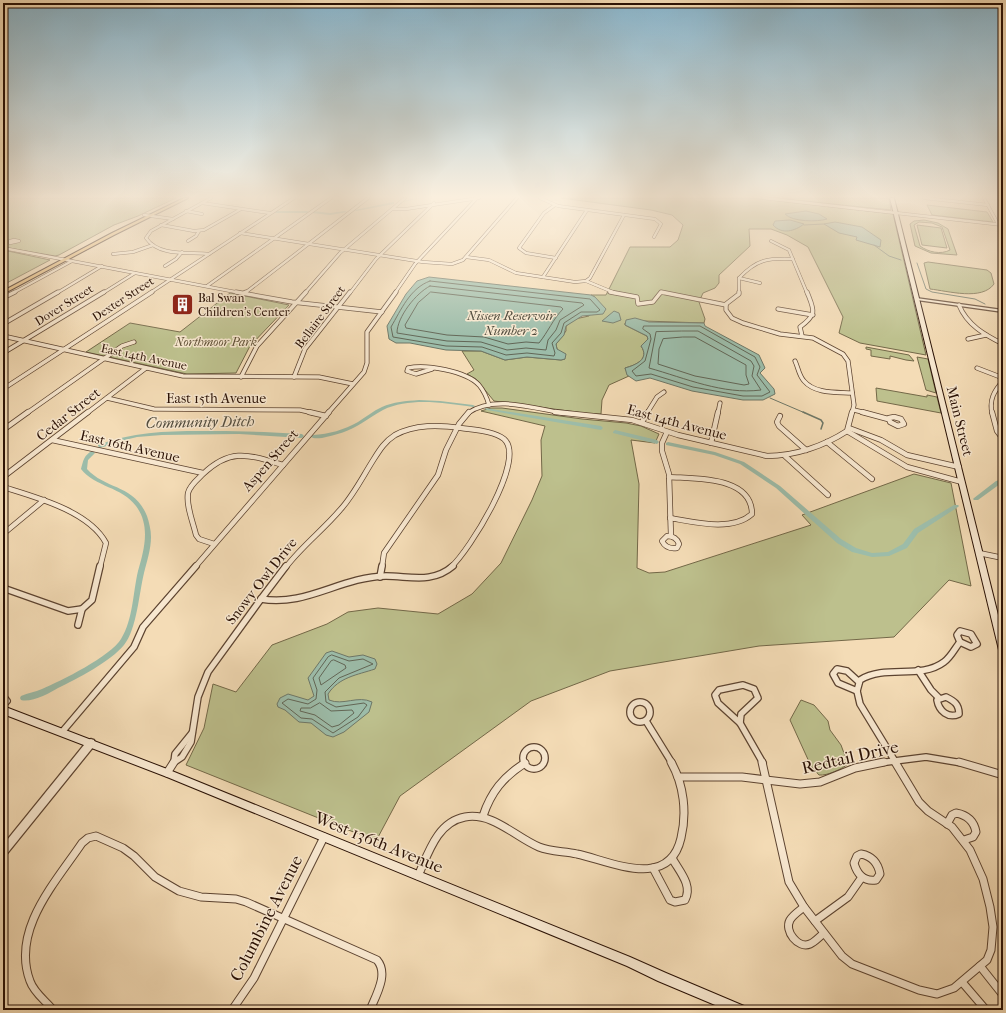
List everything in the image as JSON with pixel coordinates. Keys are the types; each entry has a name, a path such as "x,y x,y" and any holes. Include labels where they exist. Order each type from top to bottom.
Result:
{"main road":[{"path":"3,288 88,245"},
{"name":"Main Street","path":"904,245 1003,650"},
{"path":"3,293 61,259"},
{"name":"West 136th Avenue","path":"3,710 167,773 630,962 740,1010"}],"street":[{"path":"113,254 133,252 152,245"},
{"path":"154,245 165,250 209,254"},
{"name":"Dexter Street","path":"3,389 222,245"},
{"path":"207,286 264,245"},
{"path":"244,293 306,245"},
{"path":"317,245 417,261 452,264 459,262 466,257 476,245"},
{"path":"241,377 257,346 348,245"},
{"name":"Bellaire Street","path":"294,377 305,349 380,255 390,245"},
{"name":"Aspen Street","path":"62,732 134,647 141,632 150,619 326,416 366,367 366,339 368,332 417,261 432,245"},
{"path":"521,245 519,248 526,253 556,258"},
{"path":"543,277 564,245"},
{"path":"586,281 590,278 608,245"},
{"path":"781,245 787,248 793,259 814,309 813,315 800,326 802,336"},
{"path":"3,248 296,302 382,312"},
{"path":"165,266 176,259 182,252"},
{"path":"466,257 489,260 516,273 575,282 586,281 608,291 637,296 638,304 653,302 661,292 726,305"},
{"path":"726,305 739,294 740,278 759,260 771,258 793,259"},
{"path":"3,298 73,261"},
{"path":"3,324 102,266"},
{"name":"Dover Street","path":"3,353 135,272"},
{"path":"740,278 760,282"},
{"path":"917,299 1003,311"},
{"path":"726,305 727,314 739,322 775,333 802,336 818,340 843,354 848,362 854,410 848,429"},
{"path":"959,305 968,320 986,335 1003,344"},
{"path":"778,309 813,315"},
{"path":"968,339 986,335"},
{"name":"East 14th Avenue","path":"3,336 187,377 319,377 353,384"},
{"path":"3,430 103,358 122,346 134,342"},
{"path":"795,361 803,380 811,386 824,390 852,394"},
{"path":"432,369 415,374 410,374 407,371 408,368 413,367 432,369 457,373 473,380 481,387 489,405"},
{"name":"Cedar Street","path":"3,477 146,368"},
{"path":"977,368 1003,380 993,392 989,407 997,431 1003,439"},
{"path":"642,422 657,397 664,392"},
{"name":"East 15th Avenue","path":"107,398 154,409 290,410 326,416"},
{"path":"710,443 720,403"},
{"name":"East 14th Avenue","path":"380,577 384,553 438,475 446,450 462,419 469,412 489,405 505,404 580,416 627,419 642,422 667,432 710,443 760,454 785,456 838,438 848,429"},
{"path":"854,410 888,419"},
{"path":"780,416 777,422 779,426 806,450"},
{"name":"Snowy Owl Drive","path":"167,773 174,762 182,757 191,742 196,697 216,659 296,552 344,506 383,444 398,434 419,427 434,425 457,427 500,435 508,442 510,447 508,472 497,499 466,552 446,571 427,578 380,577 343,582 290,602 278,602 261,599"},
{"path":"848,429 881,440 907,455 959,467"},
{"path":"848,429 891,459 909,468 962,482"},
{"path":"667,432 662,443 662,451 668,468 669,477 671,536"},
{"name":"East 16th Avenue","path":"52,440 203,474"},
{"path":"827,442 872,479"},
{"path":"214,544 197,537 188,494 190,488 219,459 232,455 242,454 283,465"},
{"path":"785,456 828,495"},
{"path":"669,477 728,485 750,498 753,507 753,512 748,517 728,524 670,518"},
{"path":"3,487 44,500 96,528 105,539 106,549 92,600 82,609 68,611 3,588"},
{"path":"3,534 44,500"},
{"path":"979,552 1003,558"},
{"path":"78,625 82,609"},
{"path":"740,723 740,717 744,709 756,702 758,698 756,692 750,686 743,685 718,690 715,695 718,703 740,723 758,750 767,780 789,882 823,934 836,951 852,964 919,990 932,994 945,993 962,982 987,960 991,950 993,928 983,879 964,840 947,824 922,805 860,704 857,691 860,682 871,674 930,669 944,662 960,642"},
{"path":"857,691 838,683 833,674 837,669 843,670 860,682"},
{"path":"918,670 931,690 939,698"},
{"path":"3,696 7,701 3,705"},
{"path":"418,876 438,834 446,826 463,817 483,816 529,842 548,850 578,854 622,868 653,868 672,858 680,844 684,827 681,788 674,766 646,721"},
{"path":"3,852 91,743"},
{"name":"Redtail Drive","path":"678,777 742,777 800,784 820,782 855,768 909,758 936,758 955,761 1003,775"},
{"path":"483,816 486,806 499,782 505,775 525,763"},
{"path":"947,824 952,815 956,813 969,819 973,823 976,832 973,837 964,840"},
{"path":"53,1010 38,995 28,975 26,949 28,936 32,922 42,900 82,843 88,838 98,836 123,848 134,856 154,877 179,891 201,897 236,899 377,960 382,966 382,979 370,1010"},
{"name":"Columbine Avenue","path":"232,1010 254,978 324,837"},
{"path":"653,868 670,900 675,902 685,900 689,891 688,886 672,858"},
{"path":"814,921 841,904 855,892 862,878"},
{"path":"804,907 790,918 788,923 788,929 794,940 800,944 810,944 823,934"},
{"path":"980,966 1003,995"},
{"path":"962,982 986,1010"}],"green space":[{"path":"3,245 77,245 55,256 3,247"},
{"path":"672,245 750,246 719,275 719,283 715,288 703,293 699,302 705,319 704,323 644,321 625,323 625,325 647,336 648,339 641,346 644,354 643,358 637,363 625,368 629,376 609,385 602,400 601,414 591,414 494,401 476,379 467,374 474,370 462,351 481,351 505,360 527,357 561,360 565,359 557,349 556,344 566,331 566,326 575,319 589,316 595,297 591,295 606,295 630,247 670,247"},
{"path":"805,245 900,245 926,355 860,343 839,333 843,317 808,247"},
{"path":"920,245 927,250 935,252 946,252 950,250 948,245 954,245 957,255 931,253 915,246"},
{"path":"924,245 946,245 947,248"},
{"path":"3,250 50,260 3,285"},
{"path":"928,262 987,270 991,273 994,284 989,289 973,294 930,289 924,263"},
{"name":"Northmoor Park","path":"230,293 289,305 250,346 236,373 187,374 86,352 130,323 180,332"},
{"path":"866,347 909,355 914,361 890,356 890,359 871,356 871,350 866,349"},
{"path":"917,357 928,359 936,393 926,390"},
{"path":"876,388 927,397 927,395 937,397 941,413 877,401"},
{"path":"491,408 502,408 582,419 626,423 641,426 659,434 655,443 631,440 639,484 637,568 649,573 665,572 811,525 802,515 914,474 951,483 971,586 949,580 894,637 759,646 610,671 531,701 400,796 376,841 186,765 204,728 213,684 236,692 272,645 327,624 348,612 378,608 438,614 472,594 501,563 542,476 541,440 545,426 481,411"},
{"path":"801,700 814,705 828,721 830,730 841,745 848,764 834,772 822,775 819,775 811,766 790,720"}],"water":[{"name":"Nissen Reservoir Number 2","path":"429,277 591,295 595,297 606,309 603,314 582,316 566,326 564,335 556,344 557,349 566,354 565,359 561,360 527,357 505,360 481,351 446,350 410,343 396,343 389,339 387,326 406,294 417,281"},
{"path":"614,311 619,313 621,320 613,323 602,321"},
{"path":"635,318 649,322 704,323 705,326 759,355 765,368 760,373 774,389 775,394 763,400 743,400 692,391 650,378 636,381 627,375 625,368 637,363 643,358 644,354 641,346 648,339 647,336 625,325 626,320"},
{"path":"332,651 349,657 363,655 375,659 377,664 375,669 343,680 332,688 328,694 329,700 334,702 367,700 372,702 369,712 344,732 333,737 326,735 311,723 299,722 285,710 278,707 277,704 280,698 288,694 308,700 314,696 308,678 326,653"}],"waterway":[{"path":"874,245 889,256 901,260"},
{"path":"917,263 926,289 932,292 975,299 985,304"},
{"path":"999,315 1003,318"},
{"path":"770,398 805,413"},
{"name":"Community Ditch","path":"313,437 330,435 341,431 357,424 386,407 397,404 430,401 473,406"},
{"name":"Community Ditch","path":"487,409 601,428"},
{"path":"803,412 821,420 823,423 821,429"},
{"name":"Community Ditch","path":"615,432 657,442"},
{"name":"Community Ditch","path":"100,446 124,438 162,433 264,433 302,436"},
{"path":"668,444 715,454 742,463 778,487 839,541 854,550 872,555 889,554 905,546 916,531 956,506"},
{"name":"Community Ditch","path":"24,698 60,684 106,657 117,649 123,642 130,626 147,547 148,531 144,516 139,506 132,498 124,492 97,480 89,475 84,469 86,459 92,453"},
{"path":"976,499 998,482 1003,481"}],"place":[{"name":"Bal Swan Children's Center","path":"183,305"}]}
